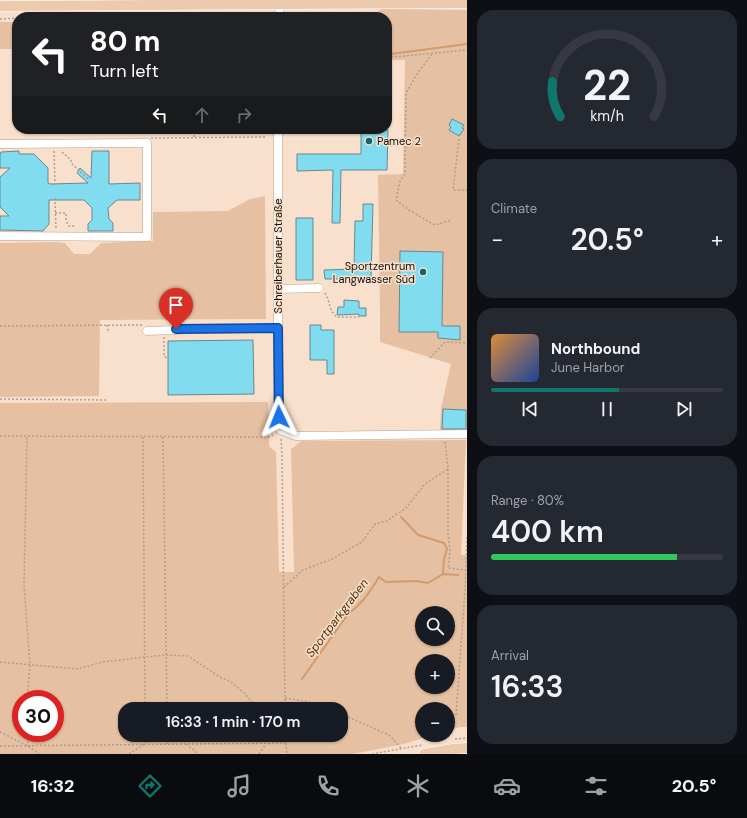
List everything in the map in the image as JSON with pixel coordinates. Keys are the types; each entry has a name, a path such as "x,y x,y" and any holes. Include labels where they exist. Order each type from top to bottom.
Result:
{"main road":[{"path":"0,6 467,3"},
{"path":"424,749 467,748"}],"street":[{"path":"279,12 280,4"},
{"name":"Schreiberhauer Straße","path":"278,134 278,403 280,430"},
{"path":"0,144 147,143 147,237 0,236"},
{"path":"278,290 319,288"},
{"path":"147,331 278,328"},
{"path":"280,430 296,436 445,436 467,434"}],"path":[{"path":"0,19 12,18"},
{"path":"392,57 467,50"},
{"path":"432,54 417,74 406,93 404,174 400,181 396,200 435,225 452,220"},
{"path":"147,143 152,137 265,137"},
{"path":"459,139 453,190 467,190"},
{"path":"53,144 71,160 71,163 88,179"},
{"path":"53,144 55,185"},
{"path":"55,198 56,237"},
{"path":"55,213 66,213 66,221 69,226 75,226"},
{"path":"319,288 326,294 335,316 359,317"},
{"path":"0,326 107,325 108,331"},
{"path":"430,358 445,342 467,343"},
{"path":"0,399 108,400"},
{"path":"0,436 270,437 280,430"},
{"path":"280,430 282,455 285,702"},
{"path":"163,436 167,702"},
{"path":"445,436 448,469 448,535 450,550 448,568 465,570"},
{"path":"27,437 24,585 30,665 28,690"},
{"path":"143,437 145,702"},
{"path":"284,587 303,570 332,560 362,542 375,524 387,520 406,508 425,484 448,469"},
{"path":"456,715 465,590 467,537"},
{"path":"0,662 78,669 103,662 145,657 166,655 188,656 220,677 231,682 252,702"},
{"path":"285,698 309,702"},
{"path":"348,717 389,735 401,748"},
{"path":"0,732 28,746 39,754"},
{"path":"455,740 467,738"},
{"path":"28,742 28,746"},
{"path":"0,746 285,743 287,754"},
{"path":"129,754 145,744"},
{"path":"186,744 199,754"},
{"path":"260,754 266,744"},
{"path":"372,754 401,748 424,749"}],"shaded area":[{"name":"Sportzentrum Langwasser Süd","path":"382,9 467,10 467,432 440,431 441,408 451,364 380,342 378,175 403,174 405,60 392,60 392,12 377,12"},
{"path":"0,22 12,22 12,49 0,49"},
{"path":"265,196 266,319 100,320 99,396 0,397 0,243 65,243 74,254 90,254 101,243 153,241 153,212 228,211 250,199"},
{"path":"268,402 269,446 276,452 279,572 294,572 291,449 302,441 466,440 461,555 467,555 467,727 455,729 455,702 415,702 415,741 353,754 0,754 0,403"}],"building":[{"path":"452,119 464,125 462,128 464,129 459,136 449,130 451,127 449,125"},
{"name":"Pamec 2","path":"361,134 388,134 387,170 341,170 340,223 332,223 333,170 297,171 297,154 361,154"},
{"path":"19,151 19,154 34,154 48,168 48,183 50,184 88,183 77,173 80,168 91,178 92,151 109,151 109,184 140,183 140,200 117,200 108,208 109,219 113,223 113,231 88,231 88,224 92,220 92,208 84,200 49,200 49,224 43,231 0,230 0,216 9,216 0,207 0,177 10,168 0,168 0,155 1,152"},
{"path":"363,204 373,204 371,279 325,279 324,270 354,269 355,221 363,221"},
{"path":"296,218 313,218 313,280 296,280"},
{"path":"400,251 443,252 442,326 460,326 460,340 438,338 438,332 399,332"},
{"path":"344,300 359,301 359,308 366,308 366,316 359,316 359,314 337,315 338,307 344,307"},
{"path":"310,325 321,325 321,330 334,330 334,374 327,374 327,360 310,360"},
{"path":"253,340 254,394 168,395 168,341"},
{"path":"443,409 466,410 466,429 442,429"}],"waterway":[{"path":"392,54 467,44"},
{"path":"401,517 418,535 444,543 447,549 444,559 443,574"},
{"name":"Sportparkgraben","path":"302,679 348,614 365,597 379,577 386,582 416,581 428,583 443,574 458,575"}],"place":[{"name":"Pamec 2","path":"369,141"},
{"name":"Sportzentrum Langwasser Süd","path":"423,272"}],"route":[{"path":"176,329 278,328 279,417"}]}
